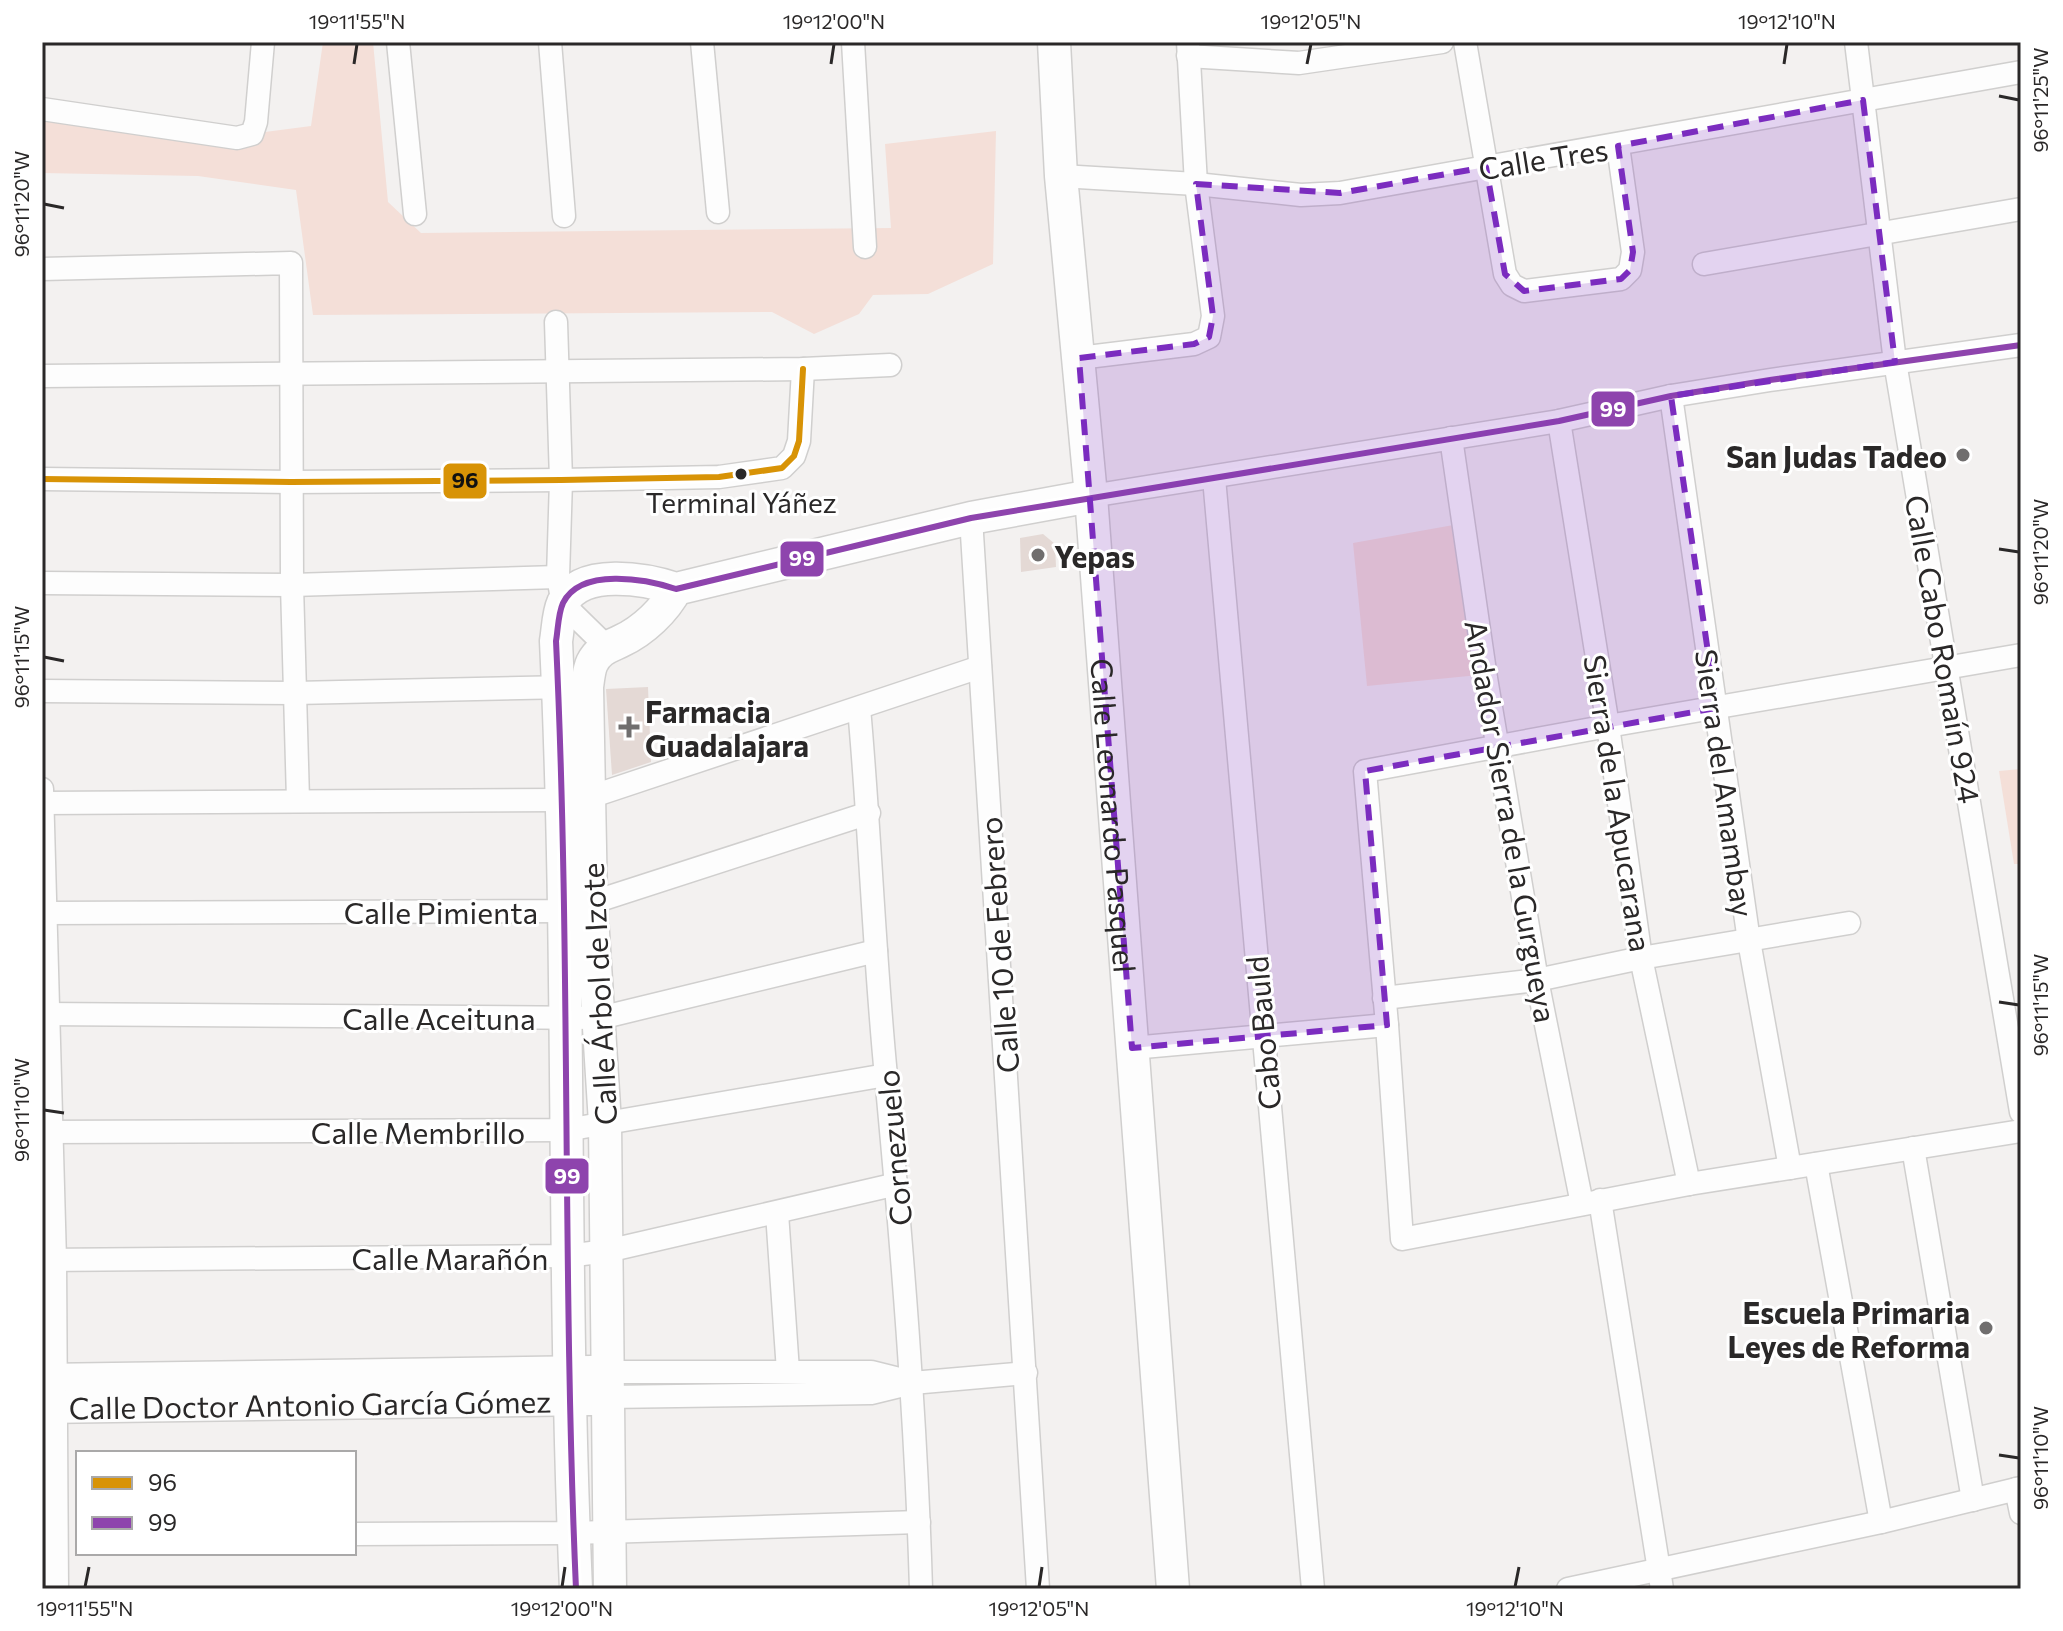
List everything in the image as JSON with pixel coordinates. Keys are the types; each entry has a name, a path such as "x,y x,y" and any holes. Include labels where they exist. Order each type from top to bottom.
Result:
{"street":[{"path":"42,109 237,138 252,134 256,122 263,42"},
{"path":"398,42 415,214"},
{"path":"550,42 564,216"},
{"path":"702,42 718,212"},
{"path":"853,42 865,247"},
{"name":"Calle Leonardo Pasquel","path":"1054,42 1061,176 1091,496 1173,1589"},
{"path":"1079,358 1194,344 1209,337 1213,316 1196,184 1188,49 1299,63 1442,42"},
{"path":"1465,42 1505,274 1512,285 1524,291 1621,279 1630,270 1633,252 1618,146"},
{"name":"Calle Cabo Romaín 924","path":"1856,42 1895,362 2021,1112"},
{"name":"Calle Tres","path":"1061,176 1196,184 1261,193 1340,193 2021,72"},
{"path":"1704,264 2021,209"},
{"path":"42,269 291,263 292,585 298,800"},
{"path":"556,322 561,480 560,590 606,646 636,632 667,606 676,589"},
{"path":"42,583 574,590 608,578 658,583 676,589 971,518 1091,496 1559,421 1671,396 2021,345"},
{"path":"42,376 803,369 890,365"},
{"path":"42,479 291,482 561,480 719,477 782,468 794,456 799,441 803,369"},
{"name":"Sierra del Amambay","path":"1671,396 1749,941 1790,1168"},
{"name":"Sierra de la Apucarana","path":"1559,421 1641,958 1689,1184"},
{"name":"Andador Sierra de la Gurgueya","path":"1451,438 1537,980 1591,1202 1660,1580"},
{"name":"Cabo Bauld","path":"1214,478 1313,1589"},
{"name":"Calle 10 de Febrero","path":"971,518 1038,1589"},
{"name":"Calle Árbol de Izote","path":"560,590 556,641 573,687 578,906 565,1016 567,1256 576,1589"},
{"name":"Calle Árbol de Izote","path":"573,687 606,646"},
{"path":"2021,655 1365,771 1402,1239 1689,1184 2021,1131"},
{"path":"42,803 575,798 980,667"},
{"path":"42,691 295,693 573,687"},
{"name":"Cornezuelo","path":"859,708 912,1383 921,1589"},
{"path":"42,789 48,1393 59,1536 57,1589"},
{"name":"Calle Pimienta","path":"45,913 578,906 869,813"},
{"name":"Calle Árbol de Izote","path":"578,906 600,1018 605,1123 610,1589"},
{"path":"1384,998 1537,980 1641,958 1849,923"},
{"name":"Calle Aceituna","path":"46,1014 600,1018 876,951"},
{"path":"1132,1048 1387,1025"},
{"name":"Calle Membrillo","path":"47,1132 566,1130 886,1075"},
{"path":"1913,1148 1973,1500"},
{"path":"1816,1164 1881,1522"},
{"name":"Calle Marañón","path":"49,1260 567,1256 607,1251 897,1184"},
{"path":"777,1213 788,1371"},
{"name":"Calle Doctor Antonio García Gómez","path":"48,1393 570,1386 788,1371 871,1372 912,1383"},
{"name":"Calle Doctor Antonio García Gómez","path":"607,1384 871,1393 912,1383 1026,1373"},
{"path":"1568,1589 1660,1580 2018,1488 2021,1513"},
{"path":"356,1534 573,1533 919,1522"}],"highlighted area":[{"path":"1863,100 1895,362 1671,396 1716,708 1365,771 1387,1025 1132,1048 1079,358 1194,344 1209,337 1213,316 1196,184 1340,193 1486,167 1505,274 1524,291 1621,279 1630,270 1633,252 1618,146"}],"shaded area":[{"path":"323,42 373,42 388,202 421,233 891,228 885,144 996,131 993,264 928,294 873,295 859,314 814,334 772,312 313,315 296,190 198,176 42,173 42,100 265,132 311,126"},
{"path":"1459,524 1479,675 1367,686 1353,543"},
{"path":"2021,769 2021,864 2014,864 1999,771"}],"building":[{"name":"Yepas","path":"1043,534 1055,544 1056,567 1021,572 1020,538"},
{"name":"Farmacia Guadalajara","path":"648,687 651,762 612,775 606,689"}],"transit line":[{"name":"99","path":"576,1589 569,1352 561,760 556,641 561,607 572,592 584,584 615,579 676,589 971,518 1559,421 1671,396 2021,345"},
{"name":"96","path":"42,479 291,482 561,480 719,477 782,468 794,456 799,441 803,369"}],"place":[{"name":"San Judas Tadeo","path":"1963,455"},
{"name":"Terminal Yáñez","path":"741,474"},
{"name":"Yepas","path":"1038,555"},
{"name":"Farmacia Guadalajara","path":"629,727"},
{"name":"Escuela Primaria Leyes de Reforma","path":"1986,1328"}]}
